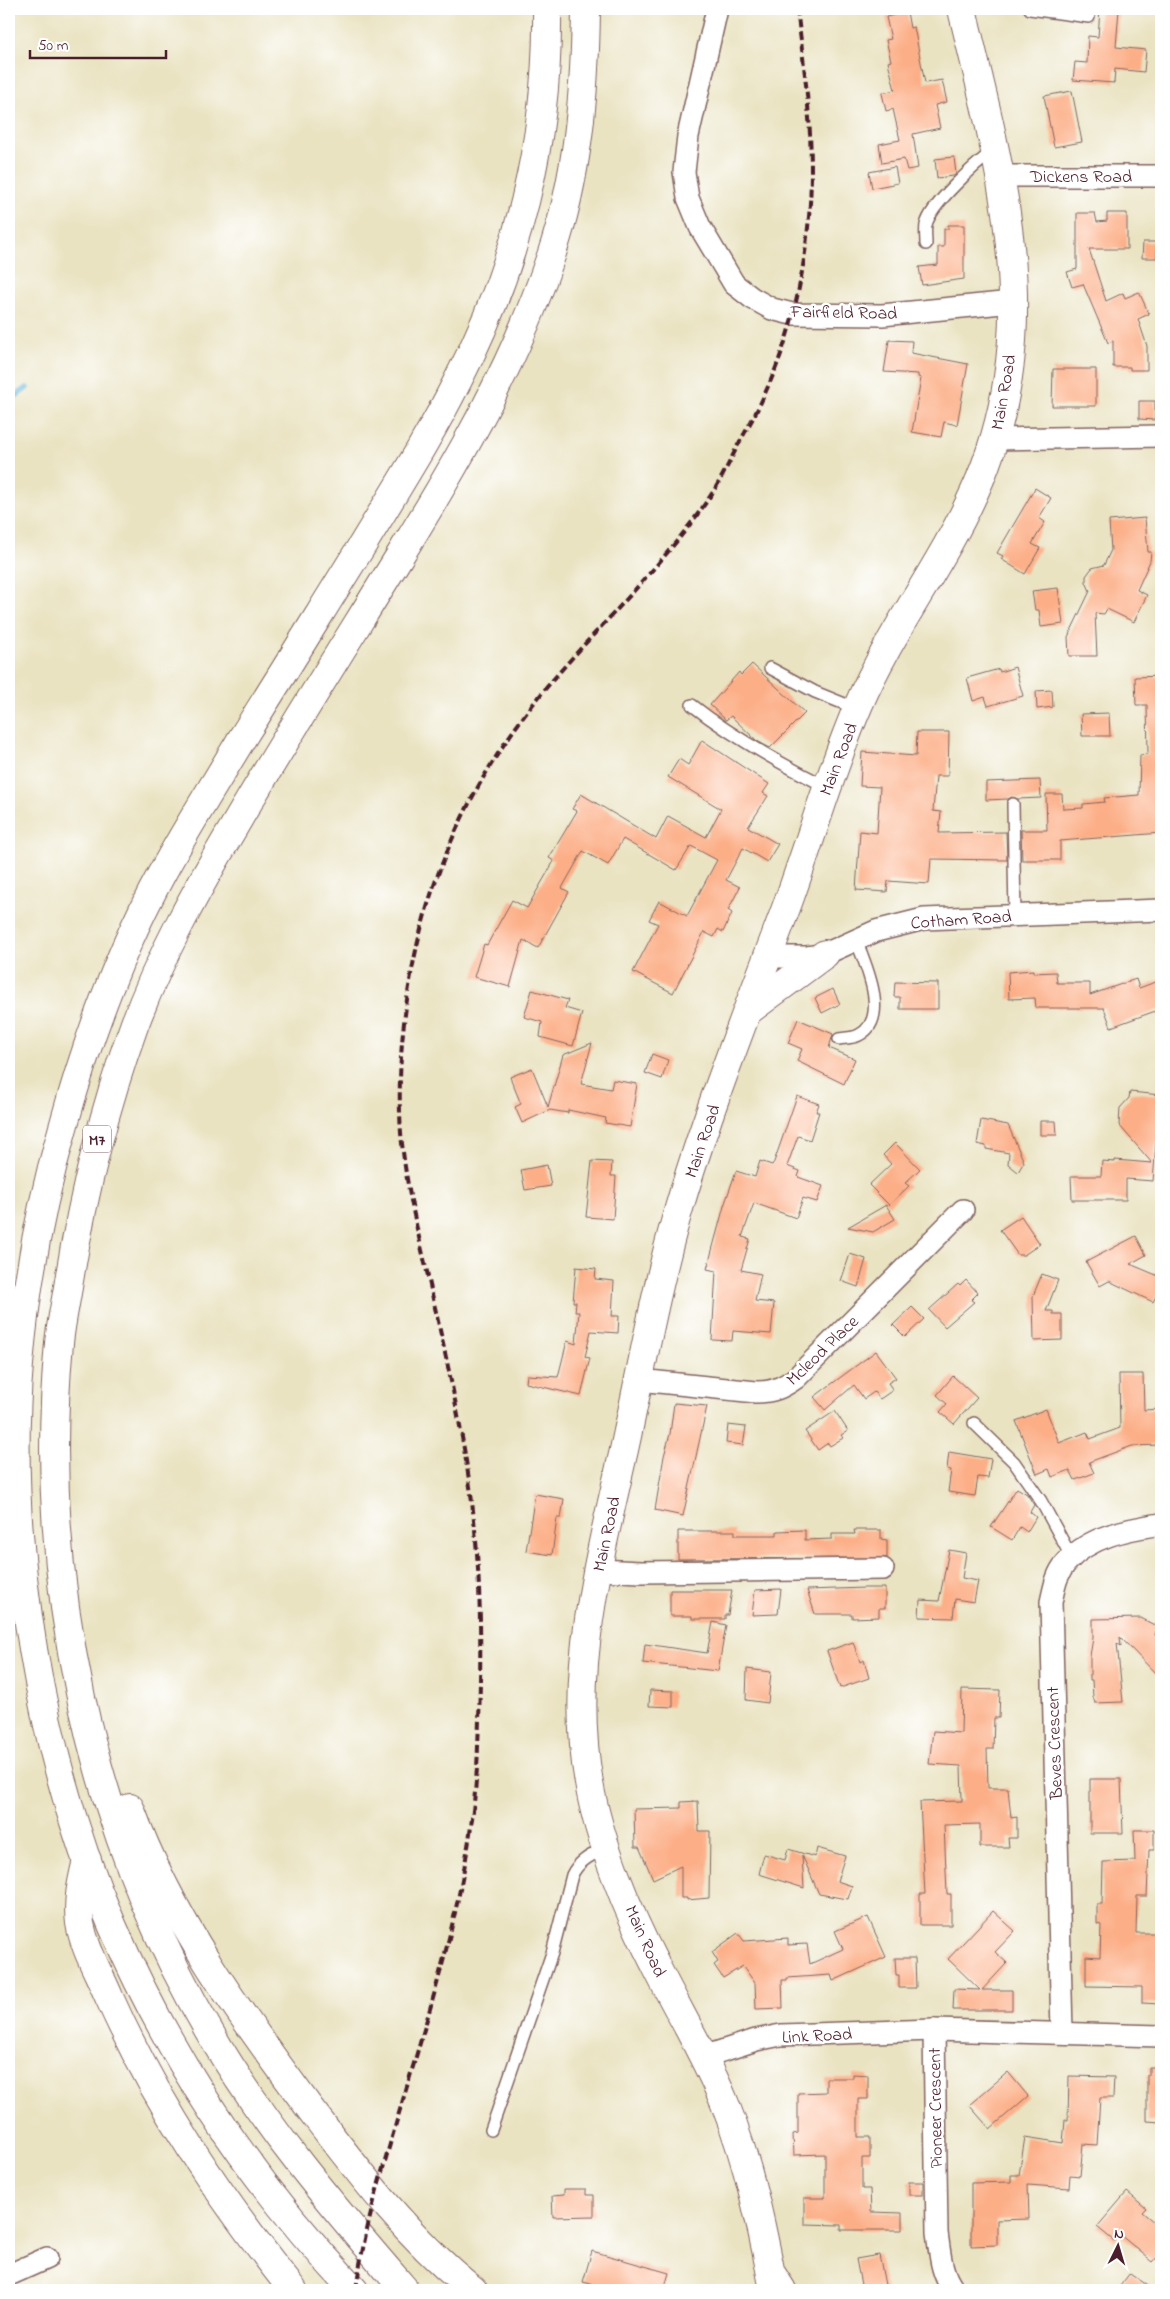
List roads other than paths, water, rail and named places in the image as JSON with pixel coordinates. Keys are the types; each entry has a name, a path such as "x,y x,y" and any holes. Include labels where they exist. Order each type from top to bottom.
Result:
{"main road":[{"name":"M7","path":"354,2290 312,2246 206,2102 164,2031 137,1979 111,1923 87,1860 66,1795 43,1698 32,1640 18,1502 16,1429 19,1365 31,1268 46,1186 78,1073 117,965 160,877 205,800 418,454 459,379 485,322 507,264 523,213 536,153 544,102 547,9"},
{"name":"M7","path":"405,2290 329,2202 265,2118 209,2032 176,1970 141,1893 116,1823 91,1740 66,1623 57,1526 56,1435 60,1342 78,1225 97,1140 136,1021 169,945 237,821 429,509 482,419 525,326 553,250 572,169 584,91 586,9"},
{"name":"Main Road","path":"776,2285 750,2178 723,2098 651,1957 607,1847 589,1785 582,1703 587,1635 598,1570 639,1380 675,1223 691,1170 827,787 857,709 884,654 968,505 986,465 994,439 1009,371 1012,302 1008,225 995,149 962,9"},
{"path":"748,1011 825,954"},
{"path":"66,1623 139,1833 174,1906 211,1968 256,2036 339,2147 399,2219 473,2290"},
{"path":"87,1860 78,1902 80,1924 91,1957 119,2019 162,2105 210,2180 294,2290"}],"street":[{"name":"Fairfield Road","path":"717,9 688,136 684,172 688,198 700,227 734,284 752,298 772,308 792,314 882,315 1012,302"},
{"name":"Dickens Road","path":"1000,176 1161,176"},
{"path":"994,439 1161,436"},
{"name":"Cotham Road","path":"768,957 806,957 825,954 899,924 924,918 1161,910"},
{"name":"Mcleod Place","path":"639,1380 756,1392 770,1392 783,1388 796,1378 963,1210"},
{"name":"Beves Crescent","path":"1062,2032 1050,1602 1055,1581 1065,1563 1084,1548 1108,1535 1132,1528 1161,1524"},
{"path":"598,1570 641,1572 883,1569"},
{"name":"Pioneer Crescent","path":"954,2290 949,2284 942,2266 937,2233 934,2030 1161,2036"},
{"name":"Link Road","path":"703,2057 756,2040 781,2035 934,2030"},
{"path":"9,2275 47,2258"}],"lane":[{"path":"1030,9 1089,17"},
{"path":"926,244 926,225 937,205 973,166 995,149"},
{"path":"770,668 815,692 857,709"},
{"path":"692,705 722,728 767,757 827,787"},
{"path":"1012,804 1016,915"},
{"path":"839,1039 858,1036 866,1029 871,1020 875,1005 870,974 856,940"},
{"path":"974,1423 1014,1462 1041,1501 1072,1558"},
{"path":"491,2130 552,1953 572,1875 576,1866 607,1847"}],"waterway":[{"path":"9,401 27,388"}],"railway":[{"path":"356,2290 359,2267 374,2201 451,1932 469,1840 478,1746 480,1606 472,1502 454,1395 408,1187 401,1133 400,1100 403,1030 414,958 432,890 444,859 466,809 493,761 540,695 652,570 700,511 713,492 760,405 775,369 784,346 797,299 810,203 810,130 797,9"}]}
